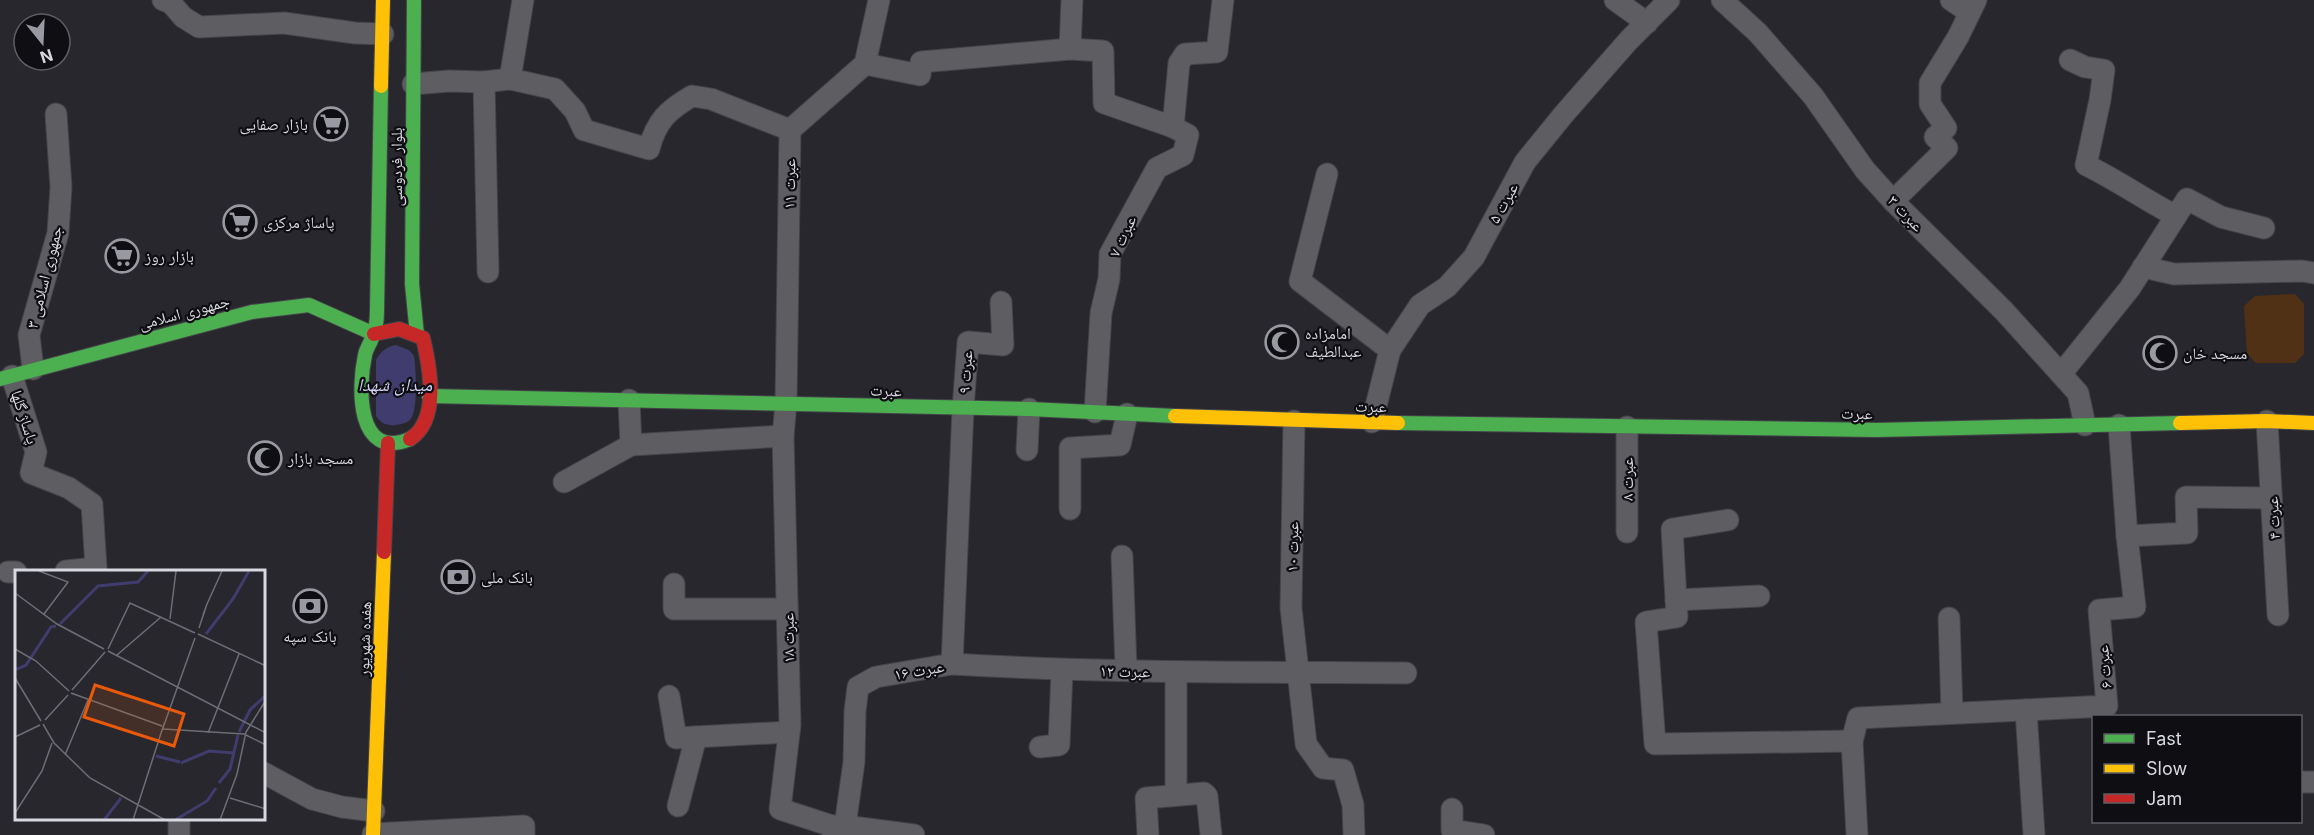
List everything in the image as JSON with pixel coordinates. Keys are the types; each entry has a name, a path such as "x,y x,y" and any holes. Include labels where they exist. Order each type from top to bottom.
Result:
{"street":[{"path":"163,0 184,8 199,27 284,23 355,33 383,34"},
{"name":"بلوار فردوسی","path":"374,334 378,287 383,0"},
{"name":"بلوار فردوسی","path":"414,0 412,284 417,335"},
{"path":"510,80 523,0"},
{"path":"413,84 510,80 555,89 575,111 584,130 649,148 663,116 692,96 711,99 790,130 865,64 879,0"},
{"path":"1070,49 1072,0"},
{"path":"865,64 920,75 921,62 1070,49 1103,51 1104,103 1173,127 1179,63 1185,54 1217,52 1223,0"},
{"path":"1615,0 1647,23"},
{"name":"عبرت ۵","path":"1372,422 1390,350 1420,305 1447,287 1474,257 1525,162 1564,114 1669,0"},
{"name":"عبرت ۳","path":"1722,0 1758,33 1813,96 1865,170 1893,201 2004,310 2078,393 2085,425"},
{"path":"1893,201 1947,148 1935,137 1946,128 1930,104 1930,83 1958,36 1972,6 1951,0"},
{"path":"2070,60 2085,67 2104,70 2100,100 2085,165 2121,183 2155,206 2176,216"},
{"path":"484,82 488,272"},
{"name":"جمهوری اسلامی ۳","path":"33,369 29,335 58,233 61,187 56,114"},
{"name":"عبرت ۷","path":"1095,412 1101,313 1109,279 1110,254 1157,168 1183,154 1188,135 1173,127"},
{"name":"عبرت ۱۱","path":"786,403 790,130"},
{"path":"1327,174 1300,281 1390,350"},
{"path":"2061,374 2130,288 2187,199 2222,217 2264,228"},
{"path":"2143,267 2174,274 2314,273"},
{"name":"عبرت ۹","path":"963,409 968,342 1003,345 1001,302"},
{"name":"جمهوری اسلامی","path":"6,377 252,312 309,305 374,334"},
{"path":"392,328 407,329 417,335 423,338 428,354 429,396 426,422 415,439 403,443 388,443 373,436 365,423 363,376 365,352 374,334 392,328"},
{"name":"پاساژ گلها","path":"6,377 36,452 31,473 69,488 92,504 96,568 76,570"},
{"name":"عبرت","path":"429,396 1029,409 1294,421 1627,427 1877,430 2267,421 2314,423"},
{"path":"629,400 631,445"},
{"name":"عبرت ۱۸","path":"786,403 783,436 789,732 780,809 836,829"},
{"name":"عبرت ۱۶","path":"836,829 854,762 858,687 876,677 952,664 963,409"},
{"path":"1027,450 1029,409"},
{"path":"1070,509 1070,448 1120,445 1127,414"},
{"name":"عبرت ۱۰","path":"1294,421 1291,608 1306,744 1323,768 1343,770 1353,805 1354,835"},
{"name":"عبرت ۴","path":"2267,421 2278,615"},
{"name":"عبرت ۶","path":"1852,741 1858,717 2107,706 2099,610 2135,607 2119,425"},
{"name":"عبرت ۸","path":"1627,427 1627,532"},
{"path":"564,482 631,445 783,436"},
{"name":"هفده شهریور","path":"373,834 388,443"},
{"path":"2127,536 2187,533 2186,497 2271,498"},
{"path":"1728,520 1672,529 1677,617 1646,622 1655,744 1852,741 1857,835"},
{"path":"1122,556 1125,669"},
{"path":"674,584 674,609 787,609"},
{"path":"1676,600 1759,596"},
{"path":"1949,618 1952,713"},
{"name":"عبرت ۱۲","path":"952,664 1062,670 1406,673"},
{"path":"1040,747 1059,746 1062,670"},
{"path":"1176,672 1176,794"},
{"path":"669,696 676,738 789,732"},
{"path":"2026,710 2034,835"},
{"path":"678,806 696,737"},
{"path":"266,774 312,800 374,811"},
{"path":"1148,835 1146,798 1206,793 1211,835"},
{"path":"1452,809 1452,830 1484,835"},
{"path":"373,834 524,826 524,835"},
{"path":"836,829 914,835"}],"shaded area":[{"path":"2295,294 2304,304 2304,354 2295,363 2256,363 2247,354 2244,306 2255,296"}],"water":[{"name":"میدان شهدا","path":"396,345 409,350 414,356 415,404 409,421 389,425 376,416 376,360 384,350"}],"traffic: fast":[{"path":"414,0 412,284 417,335"},
{"path":"381,86 377,317 365,355 361,385 362,401 370,431 379,440 392,443 410,439"},
{"path":"0,379 252,312 309,305 374,334"},
{"path":"429,396 1029,409 1175,416"},
{"path":"1398,423 1877,430 2180,423"}],"traffic: slow":[{"path":"381,86 383,0"},
{"path":"1175,416 1398,423"},
{"path":"2180,423 2267,421 2314,423"},
{"path":"373,835 384,552"}],"traffic: jam":[{"path":"374,334 399,329 423,338 430,378 429,407 426,419 410,439"},
{"path":"384,552 388,443"}],"place":[{"name":"بازار صفایی","path":"331,124"},
{"name":"پاساژ مرکزی","path":"240,222"},
{"name":"بازار روز","path":"122,256"},
{"name":"امامزاده عبدالطیف","path":"1282,342"},
{"name":"مسجد خان","path":"2160,353"},
{"name":"مسجد بازار","path":"265,458"},
{"name":"بانک ملی","path":"458,577"},
{"name":"بانک سپه","path":"310,606"}]}
